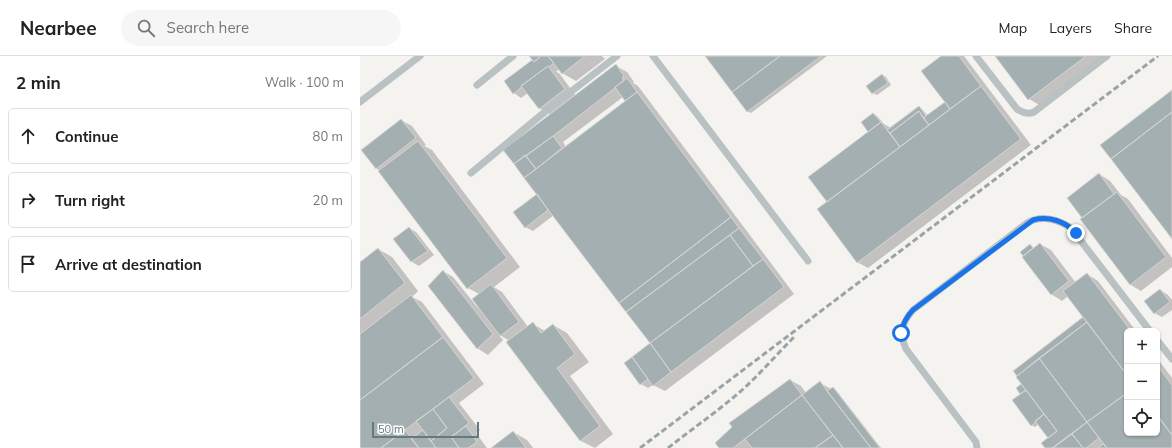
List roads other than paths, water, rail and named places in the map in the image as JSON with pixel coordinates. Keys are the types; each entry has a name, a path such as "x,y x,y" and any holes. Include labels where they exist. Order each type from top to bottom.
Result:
{"street":[{"path":"360,102 420,56"},
{"path":"477,85 513,56"},
{"path":"471,173 546,111 617,56"},
{"path":"653,56 808,261"},
{"path":"976,56 1017,109 1026,113 1034,112 1107,56"},
{"path":"977,448 976,442 906,349 901,333 902,328 907,316 913,310 1027,224 1033,220 1047,218 1058,221 1071,228 1148,328"},
{"path":"1160,344 1172,359"}],"railway":[{"path":"640,448 1158,56"},
{"path":"668,448 741,391 795,336"}]}
